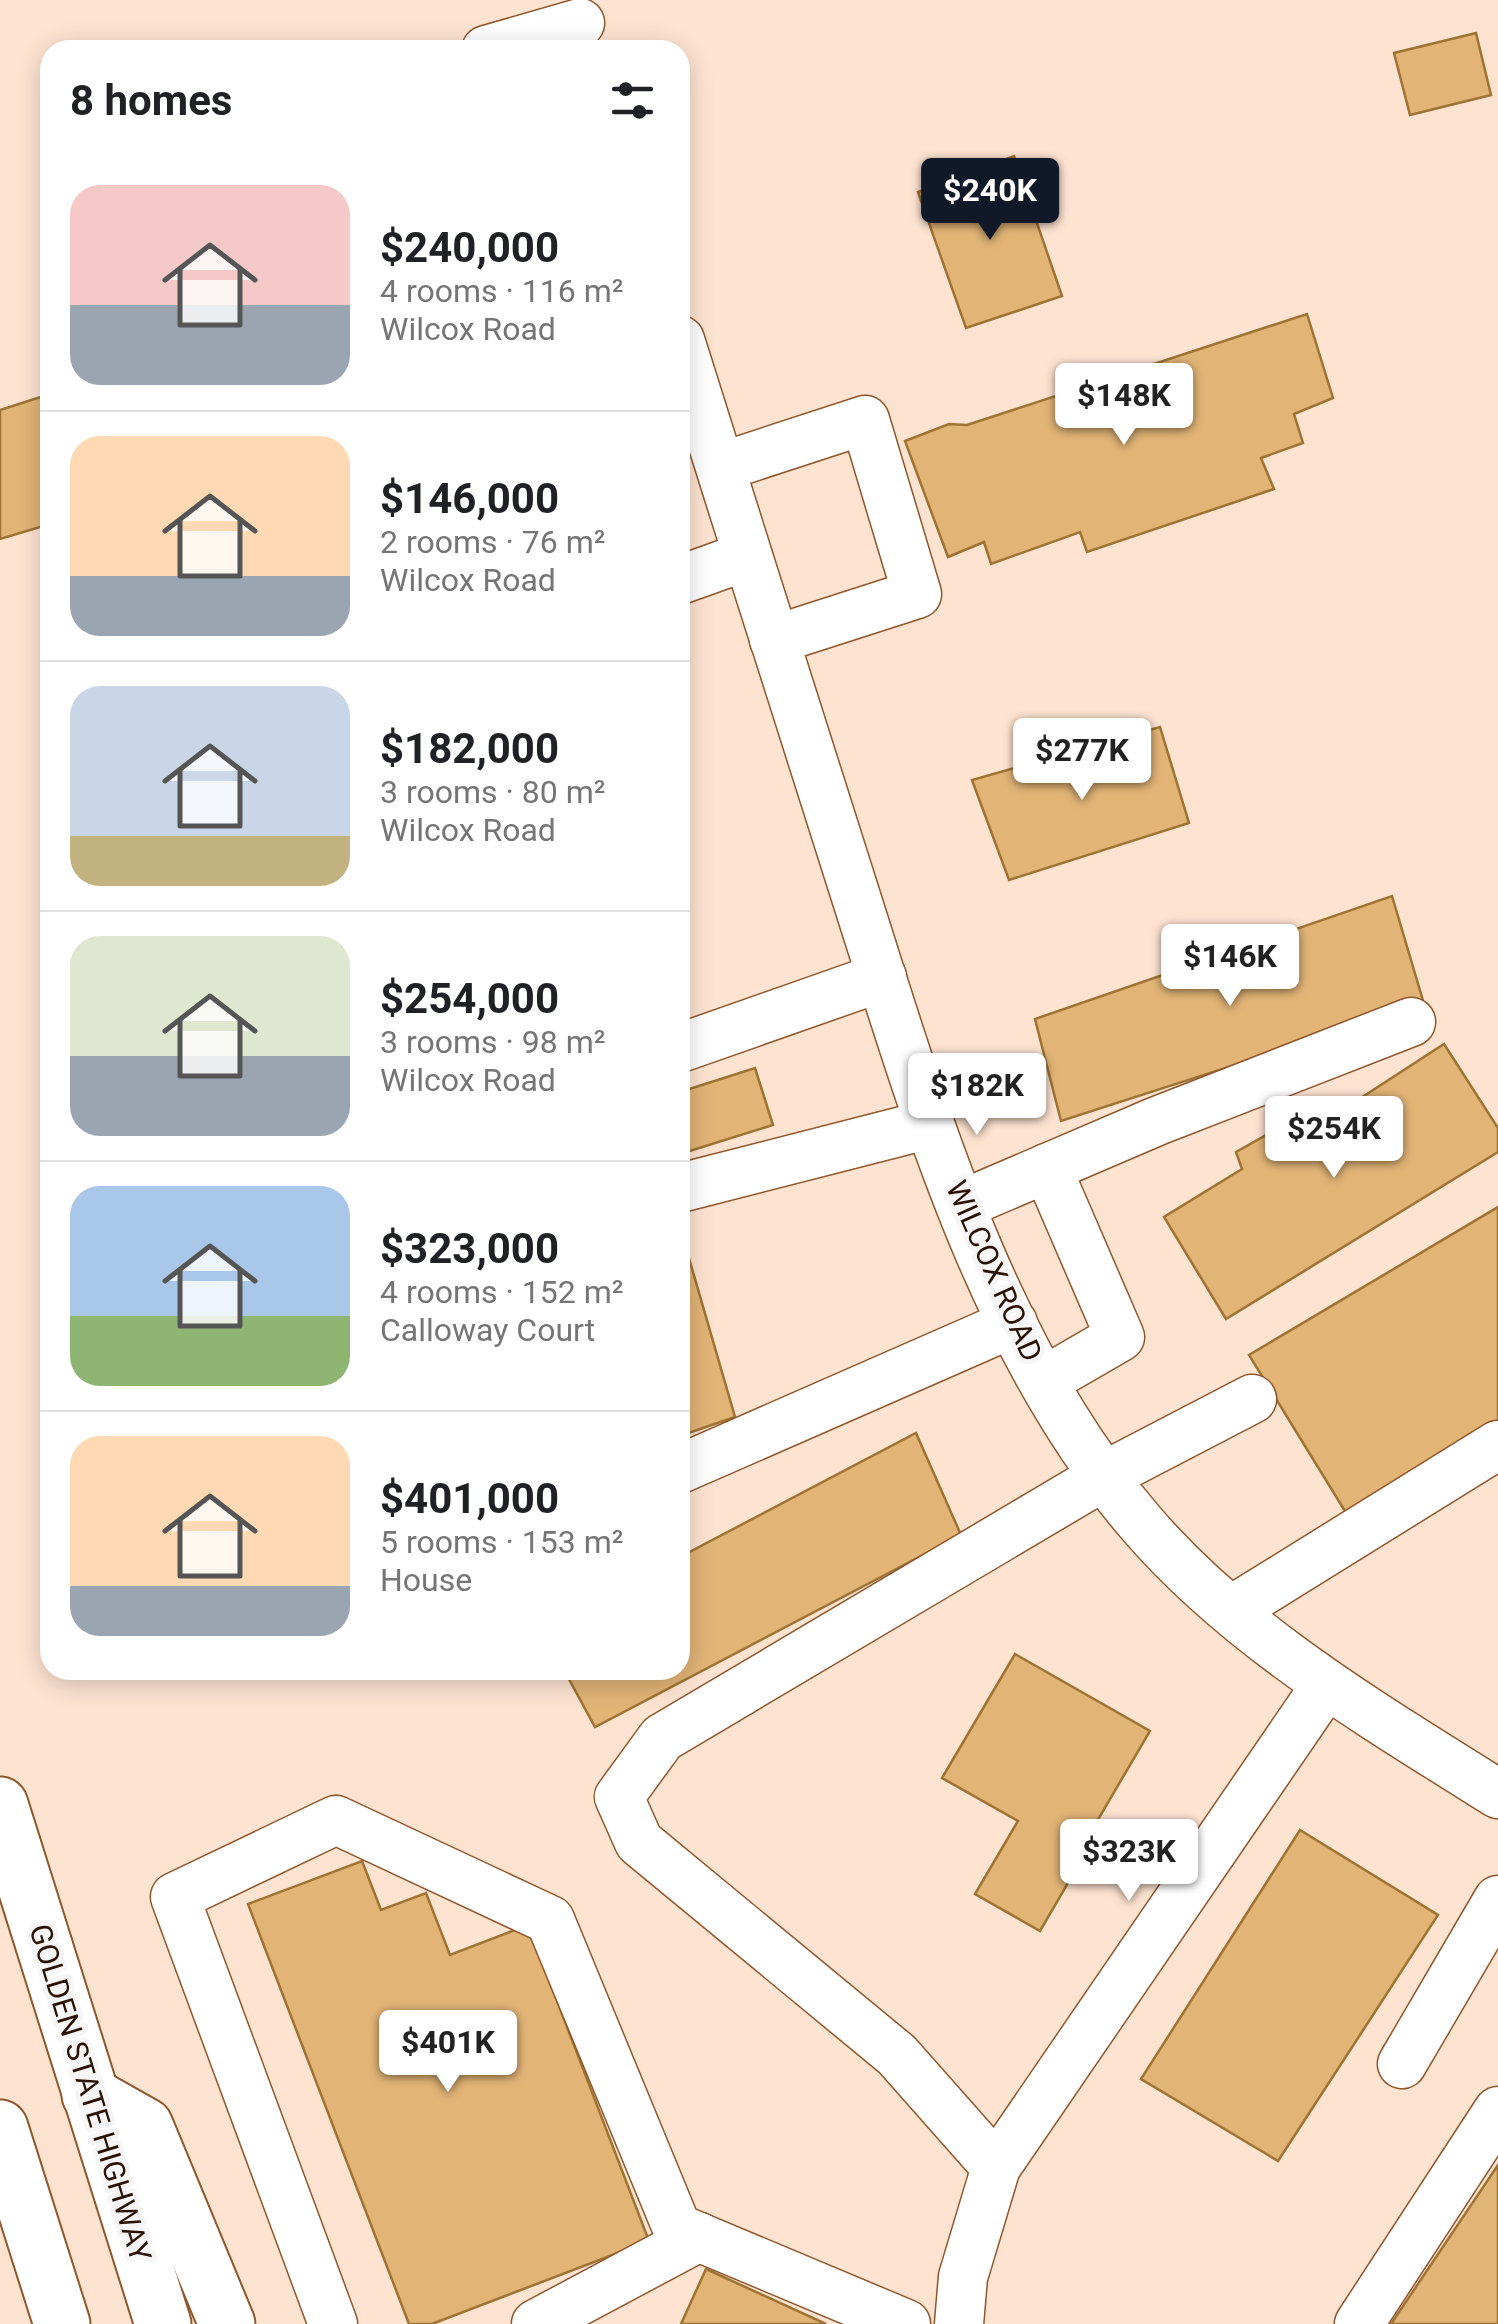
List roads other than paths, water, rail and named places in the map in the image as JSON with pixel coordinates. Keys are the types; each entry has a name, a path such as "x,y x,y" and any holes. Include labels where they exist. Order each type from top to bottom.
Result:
{"highway":[{"name":"GOLDEN STATE HIGHWAY","path":"0,1805 163,2324"},
{"path":"90,2095 146,2126 227,2324"},
{"path":"0,2128 62,2324"}],"street":[{"path":"522,40 580,24"},
{"path":"722,467 866,420 917,594 774,640"},
{"name":"WILCOX ROAD","path":"692,422 722,467 747,556 930,1124 996,1292 1079,1445 1142,1525 1232,1610 1326,1685 1498,1794"},
{"path":"690,576 747,556"},
{"path":"690,1045 882,978"},
{"path":"962,1205 1157,1122 1411,1022"},
{"path":"690,1185 930,1124"},
{"path":"1044,1380 1120,1336 1047,1168"},
{"path":"690,1465 1013,1324"},
{"path":"996,2167 897,2055 639,1842 620,1797 662,1738 1104,1476 1252,1398"},
{"path":"1232,1610 1498,1445"},
{"path":"959,2324 963,2276 996,2167 1326,1685"},
{"path":"333,2324 175,1897 336,1820 550,1920 677,2228 906,2324"},
{"path":"1402,2064 1498,1900"},
{"path":"1359,2324 1498,2110"},
{"path":"536,2324 698,2237"}]}
